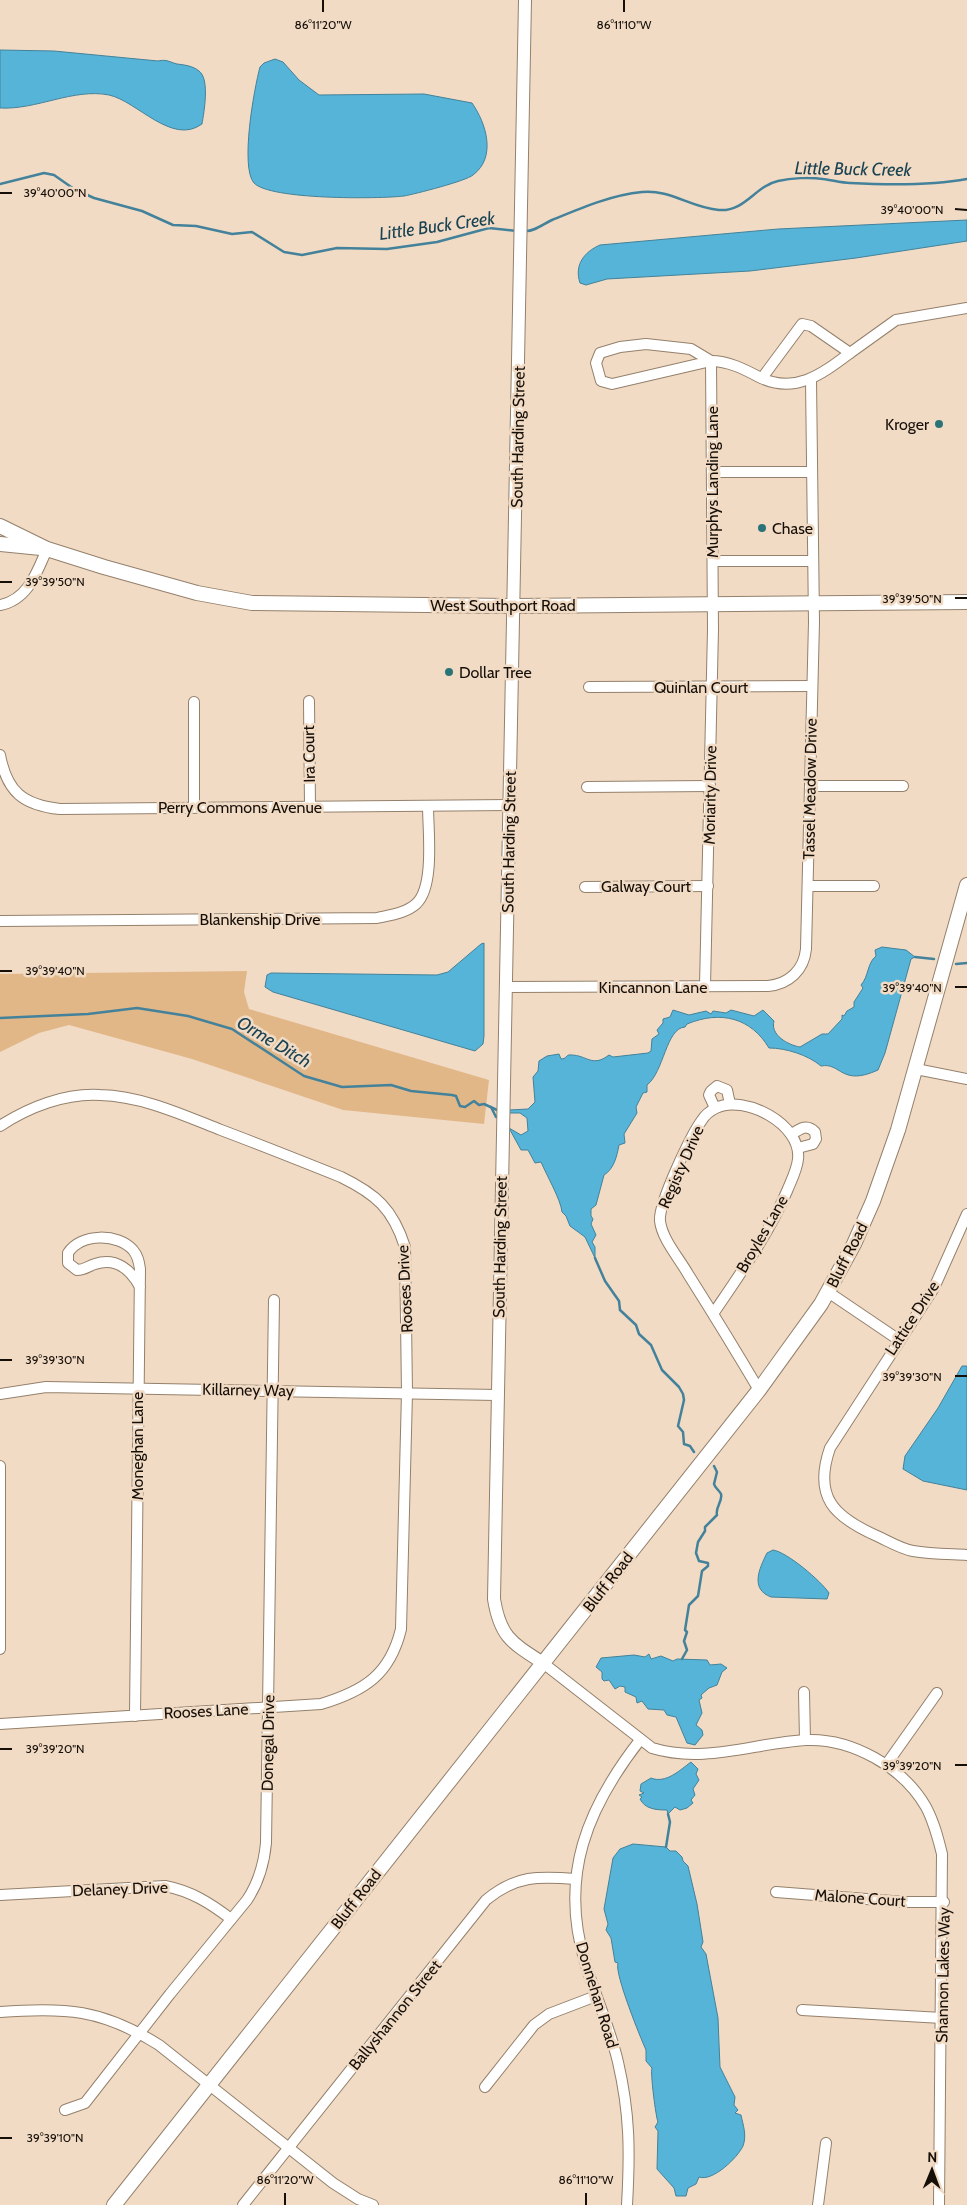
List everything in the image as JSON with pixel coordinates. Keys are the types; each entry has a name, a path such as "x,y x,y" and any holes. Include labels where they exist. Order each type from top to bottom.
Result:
{"main road":[{"name":"West Southport Road","path":"0,526 47,548 171,586 252,604 515,606 967,602"},
{"name":"West Southport Road","path":"0,544 47,548"},
{"name":"Bluff Road","path":"114,2205 759,1390 800,1335 828,1292 857,1238 882,1182 916,1069 967,885"}],"street":[{"name":"South Harding Street","path":"525,0 515,606 496,1395 494,1599 500,1625 508,1637 543,1663"},
{"path":"711,361 612,384 601,381 595,361 597,355 604,351 646,344 691,349 711,361 728,364 762,378 785,384 811,380 892,321 967,308"},
{"path":"762,378 802,324 811,326 850,353"},
{"name":"Murphys Landing Lane","path":"711,361 713,604"},
{"name":"Tassel Meadow Drive","path":"796,973 806,952 808,886 814,603 811,380"},
{"path":"712,472 812,472"},
{"path":"0,605 14,601 29,586 47,548"},
{"path":"712,561 813,561"},
{"name":"Moriarity Drive","path":"705,986 713,604"},
{"name":"Quinlan Court","path":"589,687 812,686"},
{"name":"Ira Court","path":"309,701 310,806"},
{"path":"194,702 194,806"},
{"name":"Perry Commons Avenue","path":"0,755 6,778 14,790 25,800 41,807 510,805"},
{"path":"587,787 710,786"},
{"path":"810,786 902,786"},
{"name":"Blankenship Drive","path":"0,921 377,918 392,915 406,910 417,903 424,890 429,861 428,806"},
{"name":"Galway Court","path":"585,886 708,886"},
{"path":"808,886 874,886"},
{"name":"Kincannon Lane","path":"506,987 772,986 786,982 796,973"},
{"path":"916,1069 967,1079"},
{"path":"715,1108 709,1095 711,1090 717,1086 727,1090 730,1104"},
{"name":"Rooses Drive","path":"0,1126 17,1114 42,1104 70,1097 100,1095 168,1109 341,1177 366,1189 384,1204 399,1227 405,1246 407,1270 407,1393 402,1625"},
{"name":"Registy Drive","path":"759,1390 664,1234 660,1214 664,1200 700,1124 715,1108 730,1104 746,1106 784,1124 792,1134"},
{"path":"804,1127 815,1132 816,1139 813,1144 798,1148 792,1134 804,1127"},
{"name":"Broyles Lane","path":"713,1314 756,1250 775,1217 797,1167 798,1148"},
{"name":"Lattice Drive","path":"967,1214 936,1284 830,1448 824,1466 823,1482 829,1500 841,1517 853,1526 912,1551 967,1555"},
{"name":"Moneghan Lane","path":"135,1716 140,1287 138,1258 124,1243 109,1238 96,1238 81,1242 68,1253 68,1263 77,1270 104,1262 121,1265 133,1274 140,1287"},
{"path":"828,1292 899,1340"},
{"name":"Donegal Drive","path":"65,2110 85,2103 231,1919 255,1888 265,1857 269,1708 274,1300"},
{"name":"Killarney Way","path":"0,1394 46,1387 496,1395"},
{"path":"0,1466 0,1649"},
{"name":"Rooses Lane","path":"0,1724 321,1704 347,1696 364,1687 379,1674 388,1662 397,1644 402,1625"},
{"name":"Shannon Lakes Way","path":"543,1663 652,1748 665,1752 716,1754 806,1740 840,1744 877,1758 911,1787 925,1806 934,1823 942,1854 944,1902 940,2205"},
{"path":"804,1692 806,1740"},
{"path":"886,1765 937,1693"},
{"name":"Donnehan Road","path":"627,2205 631,2146 626,2102 618,2060 596,1996 579,1936 576,1879 582,1843 596,1806 617,1770 640,1740"},
{"name":"Ballyshannon Street","path":"243,2205 486,1900 498,1890 524,1879 546,1877 576,1879"},
{"name":"Delaney Drive","path":"0,1895 165,1886 186,1891 203,1899 231,1919"},
{"name":"Malone Court","path":"776,1892 905,1902 944,1902"},
{"path":"485,2087 534,2025 549,2014 596,1996"},
{"path":"0,2012 38,2009 77,2011 111,2019 139,2033 159,2045 333,2184 358,2199 373,2205"},
{"path":"802,2010 942,2018"},
{"path":"818,2205 826,2143"}],"shaded area":[{"path":"247,971 244,992 249,1009 489,1080 484,1124 343,1110 192,1059 69,1025 39,1033 0,1052 0,974"}],"water":[{"path":"0,50 54,51 164,60 192,67 199,71 204,81 205,96 202,124 191,129 179,130 155,120 120,99 109,95 82,94 28,106 0,108"},
{"path":"275,59 283,62 299,80 319,95 424,94 472,103 485,130 487,150 485,159 480,168 468,178 404,196 372,198 326,197 281,193 264,189 254,183 250,174 248,145 260,67 264,63"},
{"path":"967,220 967,241 856,258 750,271 607,279 586,285 580,283 578,276 579,265 585,255 600,245 778,229"},
{"path":"484,943 484,1036 483,1044 475,1051 273,992 265,987 267,975 271,973 437,975 448,972"},
{"path":"882,947 906,950 915,957 911,959 885,1053 878,1070 866,1075 856,1076 843,1073 833,1067 821,1066 796,1053 769,1048 762,1038 744,1024 723,1018 700,1020 687,1024 673,1035 653,1079 647,1085 647,1092 643,1093 636,1107 637,1113 624,1134 625,1143 619,1145 613,1166 604,1175 596,1205 591,1209 593,1219 591,1224 596,1235 592,1242 595,1247 595,1258 585,1237 570,1226 562,1212 541,1162 535,1163 528,1150 521,1150 509,1128 521,1135 528,1131 527,1118 520,1113 509,1113 509,1110 528,1109 535,1102 533,1077 538,1071 539,1061 547,1056 559,1054 561,1059 569,1055 594,1061 609,1055 613,1057 648,1053 651,1051 652,1039 659,1034 657,1030 663,1023 663,1019 670,1017 673,1010 689,1015 706,1011 711,1014 713,1011 726,1013 731,1010 754,1016 763,1010 774,1021 773,1026 777,1035 785,1042 800,1047 822,1034 828,1034 842,1019 842,1015 844,1016 847,1011 854,1007 854,1002 863,988 861,985 871,962 876,956 875,950"},
{"path":"962,1366 967,1366 967,1490 923,1481 903,1469 905,1456 938,1408"},
{"path":"773,1550 795,1561 811,1575 829,1593 827,1599 771,1597 764,1593 758,1584 759,1572 767,1553"},
{"path":"649,1654 651,1659 661,1656 673,1661 677,1659 707,1660 710,1665 721,1664 727,1668 722,1672 717,1685 709,1688 701,1695 702,1698 699,1700 702,1713 696,1725 702,1730 703,1735 695,1745 687,1743 676,1717 667,1715 664,1710 648,1709 642,1701 637,1703 636,1697 625,1692 625,1687 620,1686 615,1689 609,1680 604,1681 602,1679 602,1672 596,1667 601,1658 634,1655 645,1657"},
{"path":"691,1762 698,1769 696,1774 699,1780 693,1789 695,1795 691,1800 693,1803 687,1808 680,1810 675,1807 668,1814 667,1810 651,1808 642,1802 640,1799 642,1797 639,1795 644,1793 640,1791 641,1784 651,1778 667,1778"},
{"path":"633,1844 666,1847 670,1851 676,1851 688,1866 697,1904 703,1942 701,1947 706,1954 718,2018 720,2067 735,2097 734,2105 738,2110 735,2113 741,2115 744,2130 743,2146 736,2156 711,2176 699,2177 696,2184 688,2188 686,2196 676,2196 674,2188 657,2169 658,2131 655,2127 658,2122 652,2068 646,2061 646,2050 624,1992 618,1963 615,1962 611,1938 606,1930 608,1924 604,1909 613,1858 620,1849"}],"waterway":[{"name":"Little Buck Creek","path":"0,184 44,173 54,175 74,189 94,198 142,211 173,225 196,226 232,234 252,232 284,252 302,255 337,248 387,249 437,242 489,228 517,231"},
{"name":"Little Buck Creek","path":"525,231 535,229 552,220 596,203 642,192 662,193 709,209 728,210 743,203 770,184 789,179 812,178 847,183 894,184 938,183 967,179"},
{"name":"Orme Ditch","path":"915,957 934,959"},
{"name":"Orme Ditch","path":"956,964 967,963"},
{"name":"Orme Ditch","path":"0,1018 88,1014 137,1008 188,1016 232,1029 304,1076 342,1087 391,1085 411,1091 452,1095 456,1096 460,1106 465,1107 474,1101 479,1105 484,1104 497,1110"},
{"name":"Orme Ditch","path":"491,1107 496,1117"},
{"path":"595,1258 605,1281 619,1301 620,1310 636,1325 639,1334 651,1345 662,1370 679,1387 683,1394 684,1400 678,1426 683,1432 684,1444 690,1446 694,1452"},
{"path":"682,1659 687,1650 684,1641 687,1632 685,1630 689,1605 698,1596 702,1571 708,1566 708,1563 699,1561 696,1553 698,1542 705,1531 705,1527 717,1515 721,1499 721,1494 714,1484 717,1472 714,1466"},
{"path":"666,1847 670,1822 668,1814"}],"place":[{"name":"Kroger","path":"939,424"},
{"name":"Chase","path":"762,528"},
{"name":"Dollar Tree","path":"449,672"}]}
